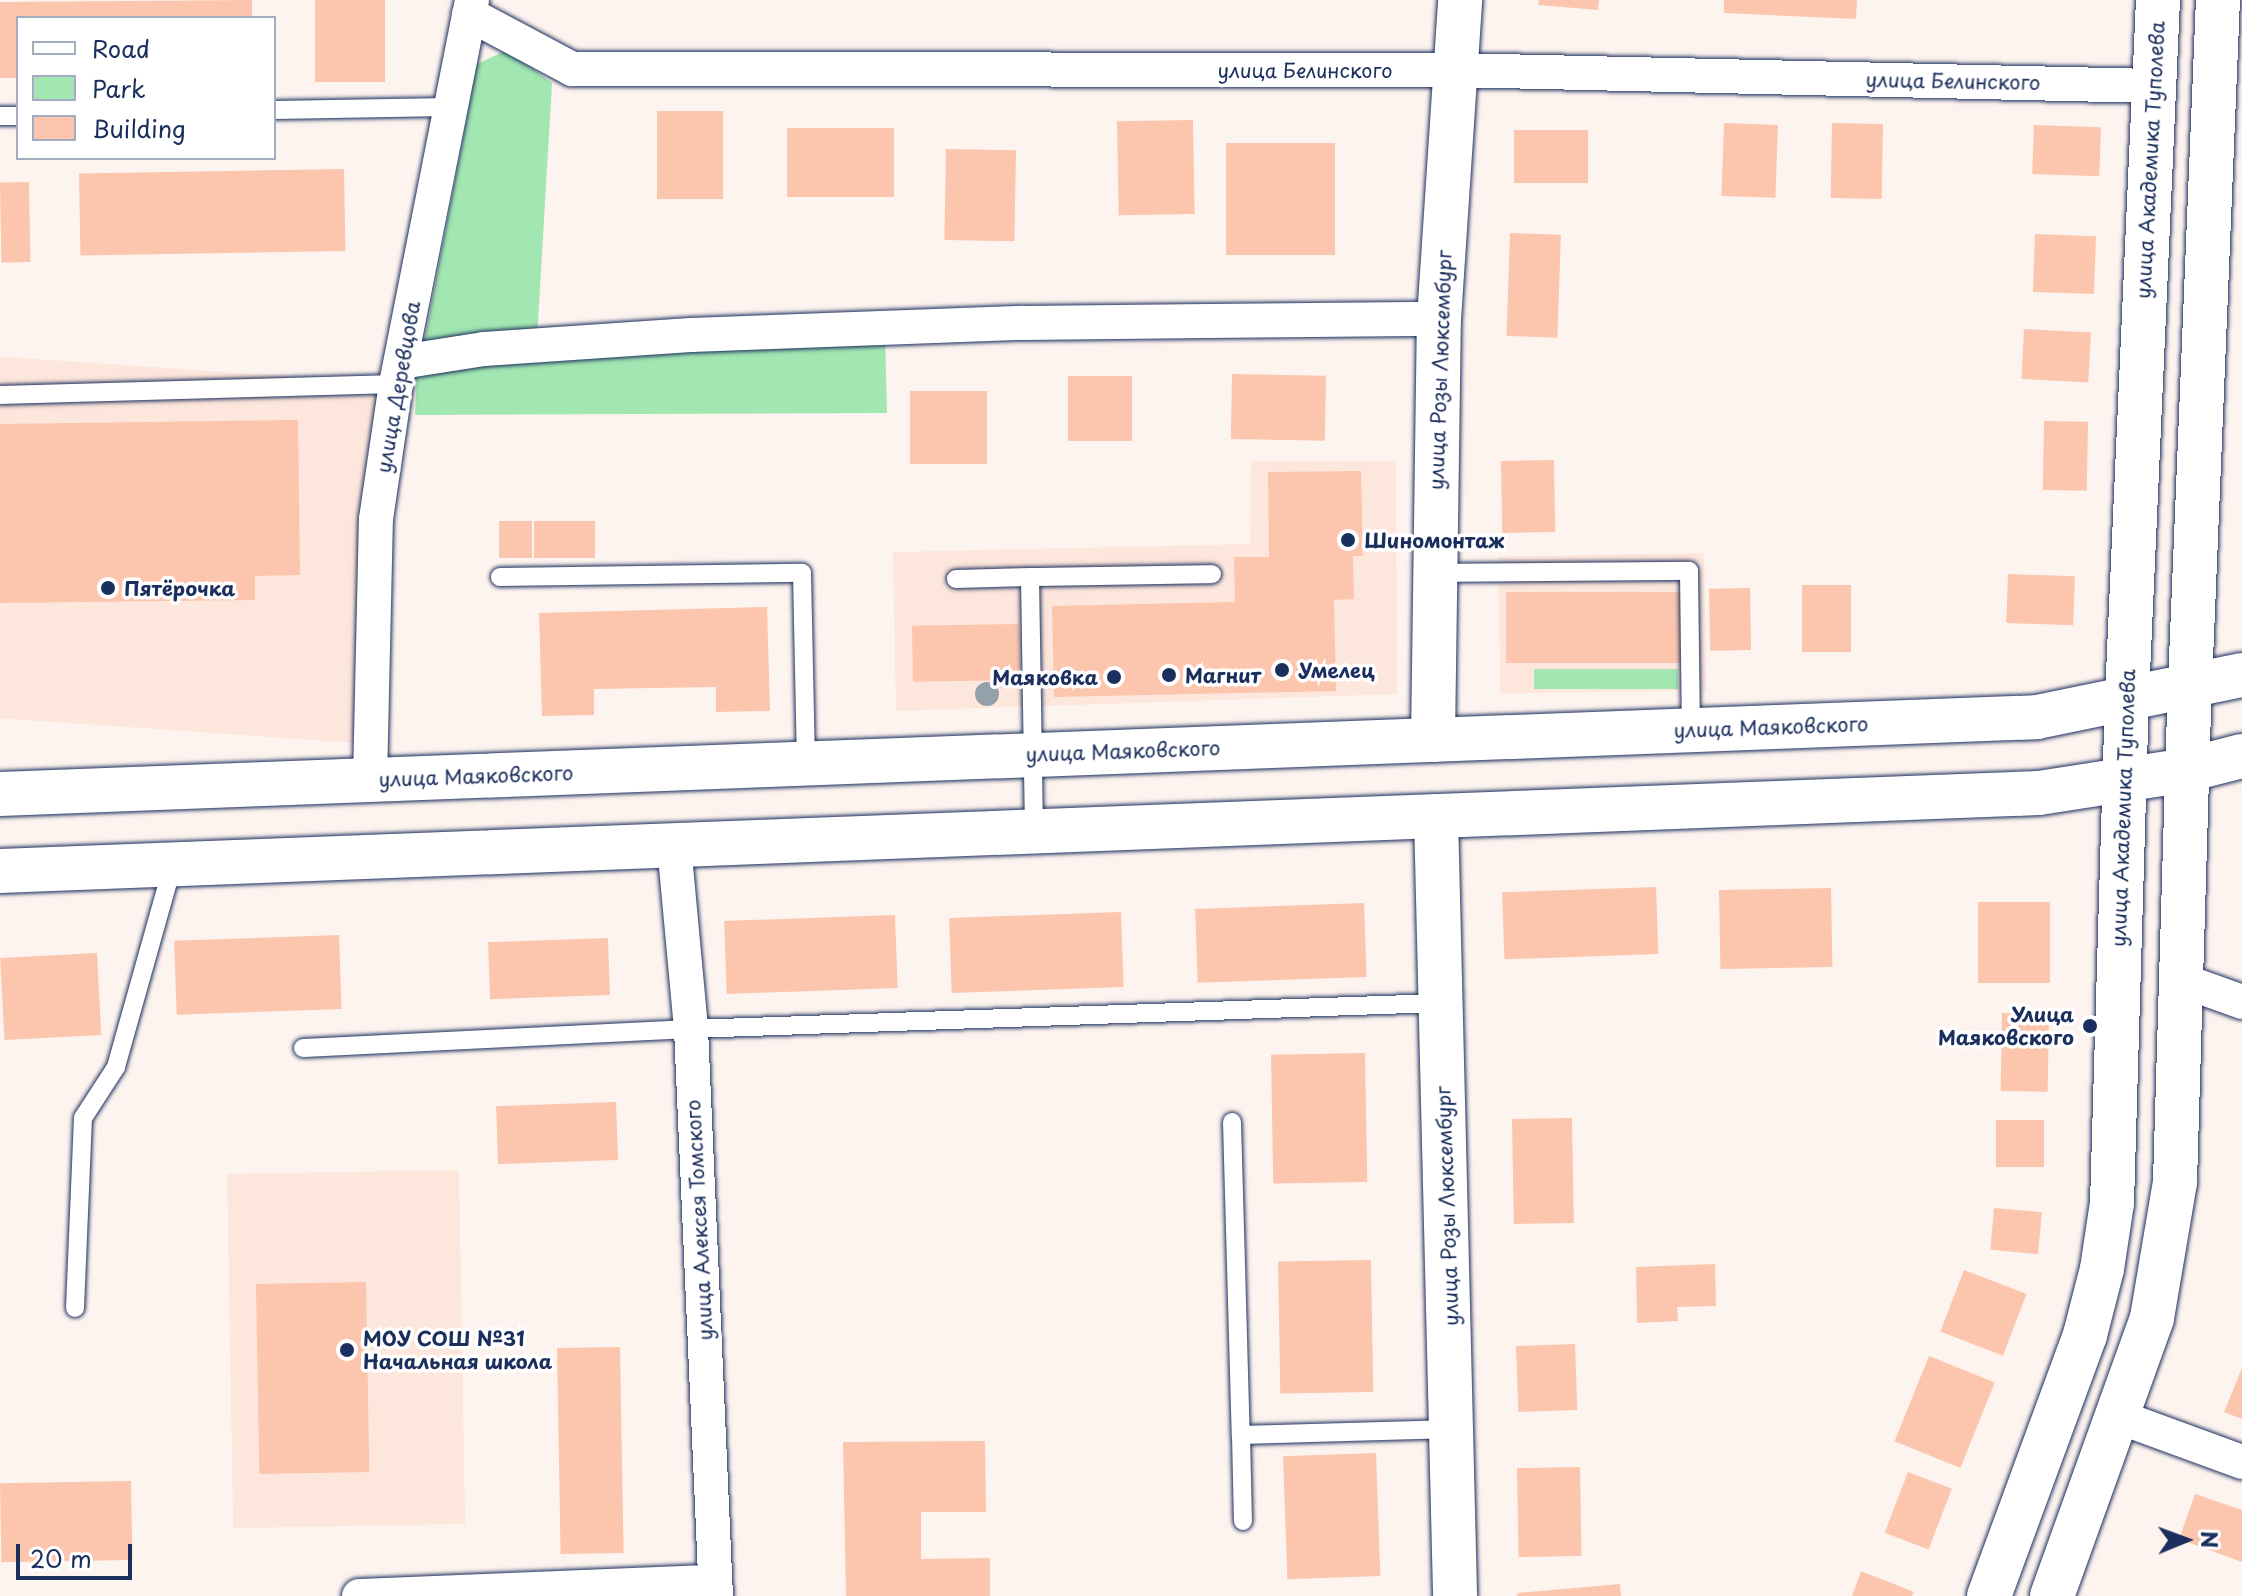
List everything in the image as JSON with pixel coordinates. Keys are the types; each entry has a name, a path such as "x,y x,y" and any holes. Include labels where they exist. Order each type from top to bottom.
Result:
{"main road":[{"name":"улица Розы Люксембург","path":"1433,740 1439,319 1460,0"},
{"name":"улица Академика Туполева","path":"1989,1596 2085,1335 2102,1269 2112,1203 2127,696 2158,0"},
{"path":"2052,1596 2119,1417 2152,1318 2170,1220 2177,1136 2190,684 2229,67 2218,0"},
{"name":"улица Маяковского","path":"0,794 2037,717 2127,696 2242,675"},
{"path":"0,871 2039,793 2187,770 2242,756"},
{"name":"улица Розы Люксембург","path":"1436,816 1455,1596"}],"street":[{"name":"улица Белинского","path":"471,7 572,69 1454,70 2154,86"},
{"name":"улица Деревцова","path":"370,780 376,519 398,373 471,7"},
{"path":"398,373 484,349 691,335 1023,323 1439,319"},
{"name":"улица Алексея Томского","path":"674,845 691,1029 716,1589"},
{"path":"2181,980 2242,1002"},
{"path":"2119,1417 2242,1462"},
{"path":"359,1596 716,1589"}],"lane":[{"path":"276,110 449,107"},
{"path":"0,395 398,373"},
{"path":"1435,573 1689,571 1691,730"},
{"path":"500,577 802,573 806,763"},
{"path":"956,579 1212,574"},
{"path":"1030,577 1034,831"},
{"path":"75,1308 83,1118 116,1067 173,864"},
{"path":"303,1048 691,1029 1441,1003"},
{"path":"1232,1122 1243,1521"},
{"path":"1241,1435 1453,1429"}],"shaded area":[{"path":"1,356 396,384 371,744 0,718"},
{"path":"1251,461 1396,461 1397,694 896,711 893,552 1250,544"},
{"path":"1704,553 1706,690 1500,694 1498,557"},
{"name":"МОУ СОШ №31 Начальная школа","path":"459,1170 465,1524 233,1528 227,1174"}],"green space":[{"path":"507,50 552,83 537,339 423,349 477,64"},
{"path":"885,335 887,413 415,415 417,372 486,356"},
{"path":"1534,669 1678,669 1678,689 1534,689"}],"building":[{"path":"252,0 252,16 16,16 16,78 0,78 0,2"},
{"path":"315,0 385,0 385,82 315,82"},
{"path":"1539,0 1599,0 1598,10 1538,5"},
{"path":"1724,0 1857,0 1856,19 1724,13"},
{"path":"657,111 723,111 723,199 657,199"},
{"path":"1193,120 1195,214 1119,215 1117,121"},
{"path":"1724,123 1778,125 1775,198 1721,196"},
{"path":"1832,123 1883,124 1882,199 1831,198"},
{"path":"2034,125 2101,127 2099,176 2032,174"},
{"path":"787,128 894,128 894,197 787,197"},
{"path":"1514,130 1588,130 1588,183 1514,183"},
{"path":"1226,143 1335,143 1335,255 1226,255"},
{"path":"946,149 1016,150 1014,241 944,240"},
{"path":"344,169 345,251 80,256 79,174"},
{"path":"29,182 30,262 1,262 0,183"},
{"path":"1510,233 1561,235 1557,338 1506,336"},
{"path":"2035,234 2096,236 2094,294 2033,292"},
{"path":"2024,329 2091,333 2088,382 2021,379"},
{"path":"1232,374 1326,376 1325,441 1231,439"},
{"path":"1068,376 1132,376 1132,441 1068,441"},
{"path":"910,391 987,391 987,464 910,464"},
{"path":"298,420 300,575 255,576 255,600 0,603 0,424"},
{"path":"2044,421 2088,422 2087,491 2043,490"},
{"path":"1554,460 1555,532 1502,533 1501,461"},
{"path":"1361,471 1363,556 1353,556 1354,599 1334,600 1336,691 1054,697 1052,606 1235,602 1234,557 1269,557 1268,472"},
{"path":"499,521 532,521 532,558 499,558"},
{"path":"534,521 595,521 595,558 534,558"},
{"path":"2008,574 2075,576 2073,625 2006,623"},
{"path":"1802,585 1851,585 1851,652 1802,652"},
{"path":"1750,588 1751,650 1710,651 1709,589"},
{"path":"1506,592 1680,592 1680,663 1506,663"},
{"path":"767,607 770,711 716,712 716,687 594,689 594,715 542,716 539,613"},
{"path":"1019,624 1020,680 913,682 912,626"},
{"path":"1656,887 1658,954 1504,959 1502,892"},
{"path":"1831,888 1832,967 1720,969 1719,890"},
{"path":"1978,902 2050,902 2050,983 1978,983"},
{"path":"1364,903 1367,977 1198,983 1195,909"},
{"path":"1121,912 1124,987 952,993 949,918"},
{"path":"895,915 898,988 727,994 724,921"},
{"path":"339,935 342,1009 177,1015 174,941"},
{"path":"608,938 610,995 490,999 488,942"},
{"path":"97,953 101,1035 4,1040 0,958"},
{"path":"2002,1013 2049,1014 2048,1092 2001,1091"},
{"path":"1365,1053 1367,1182 1273,1184 1271,1055"},
{"path":"616,1102 618,1160 498,1164 496,1106"},
{"path":"1572,1118 1574,1223 1514,1224 1512,1119"},
{"path":"1996,1120 2044,1120 2044,1167 1996,1167"},
{"path":"1994,1208 2042,1212 2038,1254 1990,1250"},
{"path":"1371,1260 1373,1392 1280,1394 1278,1262"},
{"path":"1715,1264 1716,1306 1677,1307 1678,1321 1637,1323 1636,1267"},
{"path":"1964,1270 2027,1294 2003,1356 1940,1332"},
{"path":"366,1282 369,1472 259,1474 256,1284"},
{"path":"1575,1344 1577,1410 1518,1412 1516,1346"},
{"path":"620,1347 624,1553 561,1554 557,1348"},
{"path":"1929,1356 1995,1383 1960,1468 1895,1441"},
{"path":"2242,1368 2242,1419 2224,1412"},
{"path":"985,1441 986,1512 921,1512 921,1559 990,1558 990,1596 846,1596 843,1442"},
{"path":"1376,1453 1380,1576 1287,1579 1283,1456"},
{"path":"1580,1467 1582,1556 1519,1557 1517,1468"},
{"path":"1908,1472 1952,1489 1929,1550 1885,1533"},
{"path":"131,1481 132,1560 1,1562 0,1483"},
{"path":"2195,1494 2242,1510 2242,1562 2179,1539"},
{"path":"1861,1571 1914,1592 1912,1596 1852,1596"},
{"path":"1620,1584 1621,1596 1518,1596 1517,1593"}],"place":[{"name":"Шиномонтаж","path":"1348,540"},
{"name":"Пятёрочка","path":"108,588"},
{"name":"Умелец","path":"1282,670"},
{"name":"Магнит","path":"1169,675"},
{"name":"Маяковка","path":"1114,677"},
{"name":"Улица Маяковского","path":"2090,1026"},
{"name":"МОУ СОШ №31 Начальная школа","path":"347,1350"}]}
